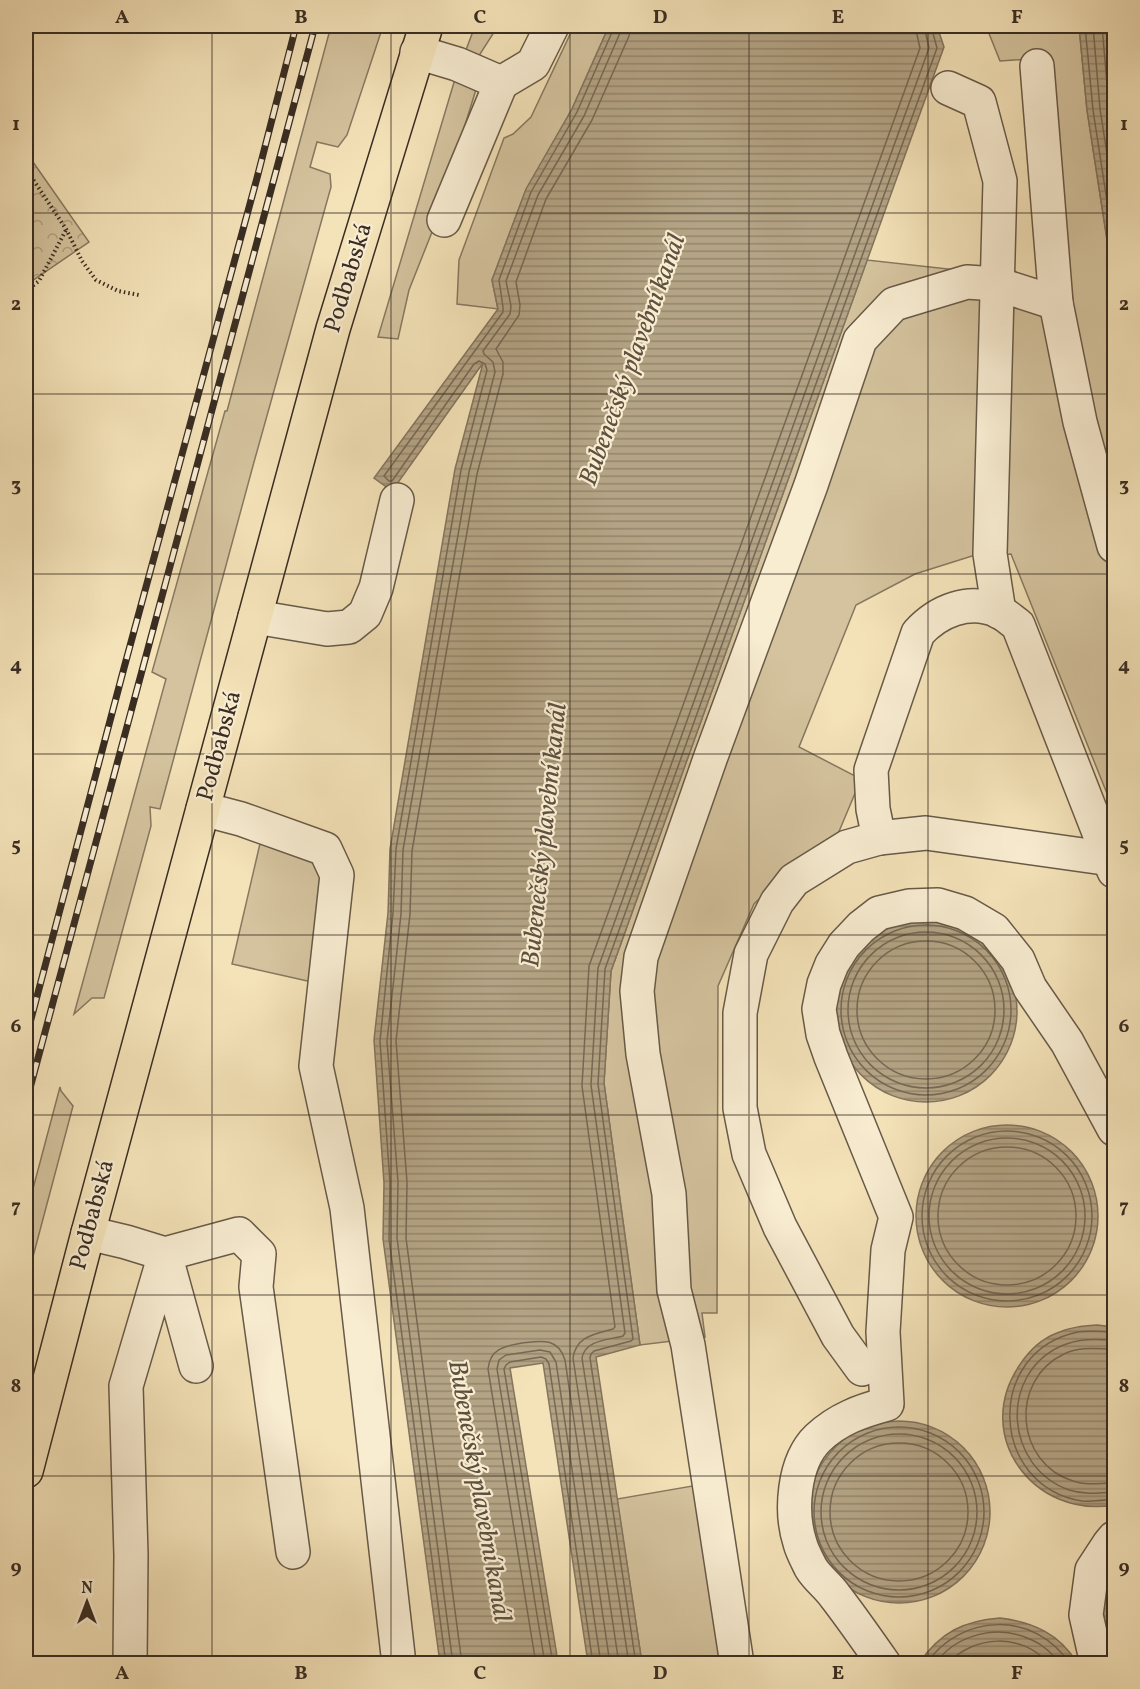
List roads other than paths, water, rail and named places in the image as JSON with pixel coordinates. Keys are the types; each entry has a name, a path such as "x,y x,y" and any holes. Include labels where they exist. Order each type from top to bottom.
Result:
{"main road":[{"name":"Podbabská","path":"26,1471 88,1233 333,329 422,39"}],"lane":[{"path":"444,220 501,83 533,64 552,26"},
{"path":"422,39 457,64 501,83"},
{"path":"1037,66 1056,303 1080,422 1114,546"},
{"path":"948,88 979,102 1000,181 990,554 999,612"},
{"path":"736,1664 688,1345 674,1290 669,1194 643,1054 637,991 641,957 710,759 811,485 860,340 894,304 967,282 997,284 1056,303"},
{"path":"255,617 327,629 349,627 365,614 376,588 397,500"},
{"path":"879,838 873,809 871,770 918,633 929,621 956,608 976,606 999,612 1018,625 1113,865"},
{"path":"203,809 241,819 325,849 337,875 316,1066 348,1208 399,1664"},
{"path":"862,1369 838,1336 780,1227 748,1154 740,1108 740,1013 751,954 777,902 794,880 847,847 879,838 926,833 1113,865"},
{"path":"884,1664 834,1595 812,1570 800,1543 795,1511 795,1487 804,1457 816,1439 834,1425 860,1411 887,1404 883,1332 888,1250 896,1217 823,1034 819,1009 824,984 832,964 844,945 861,927 879,913 909,906 938,905 965,913 994,930 1018,960 1030,988 1067,1042 1114,1130"},
{"path":"88,1233 165,1254 239,1234 259,1254 256,1287 293,1552"},
{"path":"165,1254 195,1366"},
{"path":"130,1664 131,1555 126,1386 165,1254"},
{"path":"1097,1664 1086,1615 1092,1570 1114,1538"}],"water":[{"name":"Bubenečský plavební kanál","path":"609,26 937,26 944,47 611,971 604,1083 640,1345 596,1357 642,1663 588,1663 543,1363 510,1368 558,1662 440,1663 383,1239 384,1183 374,1040 388,913 390,849 455,469 483,363 392,491 374,478 498,309 492,280 526,189 572,109"},
{"path":"1079,26 1114,26 1114,285 1087,110"},
{"path":"926,920 961,927 990,947 1010,976 1017,1011 1010,1046 990,1075 961,1095 926,1102 891,1095 862,1075 842,1046 835,1011 842,976 862,947 891,927"},
{"path":"1007,1125 1025,1126 1042,1132 1058,1140 1072,1151 1083,1165 1091,1181 1097,1198 1097,1234 1091,1251 1083,1267 1072,1281 1058,1292 1042,1300 1025,1306 1007,1307 989,1306 972,1300 956,1292 942,1281 931,1267 923,1251 917,1234 916,1216 917,1198 923,1181 931,1165 942,1151 956,1140 972,1132 989,1126"},
{"path":"1097,1325 1114,1327 1114,1505 1085,1506 1059,1499 1036,1486 1019,1467 1007,1444 1003,1419 1006,1393 1019,1366 1040,1342 1062,1331"},
{"path":"899,1421 934,1428 950,1436 963,1448 975,1461 983,1477 990,1512 983,1547 975,1563 963,1576 950,1588 934,1596 899,1603 864,1596 848,1588 835,1576 823,1563 815,1547 808,1512 815,1477 823,1461 835,1448 848,1436 864,1428"},
{"path":"1114,1563 1114,1656 1105,1633 1103,1610 1106,1586"},
{"path":"1000,1618 1024,1623 1044,1631 1062,1644 1077,1663 919,1663 936,1643 954,1630 975,1622"}],"railway":[{"path":"26,1038 296,26"},
{"path":"26,1103 315,26"}]}
